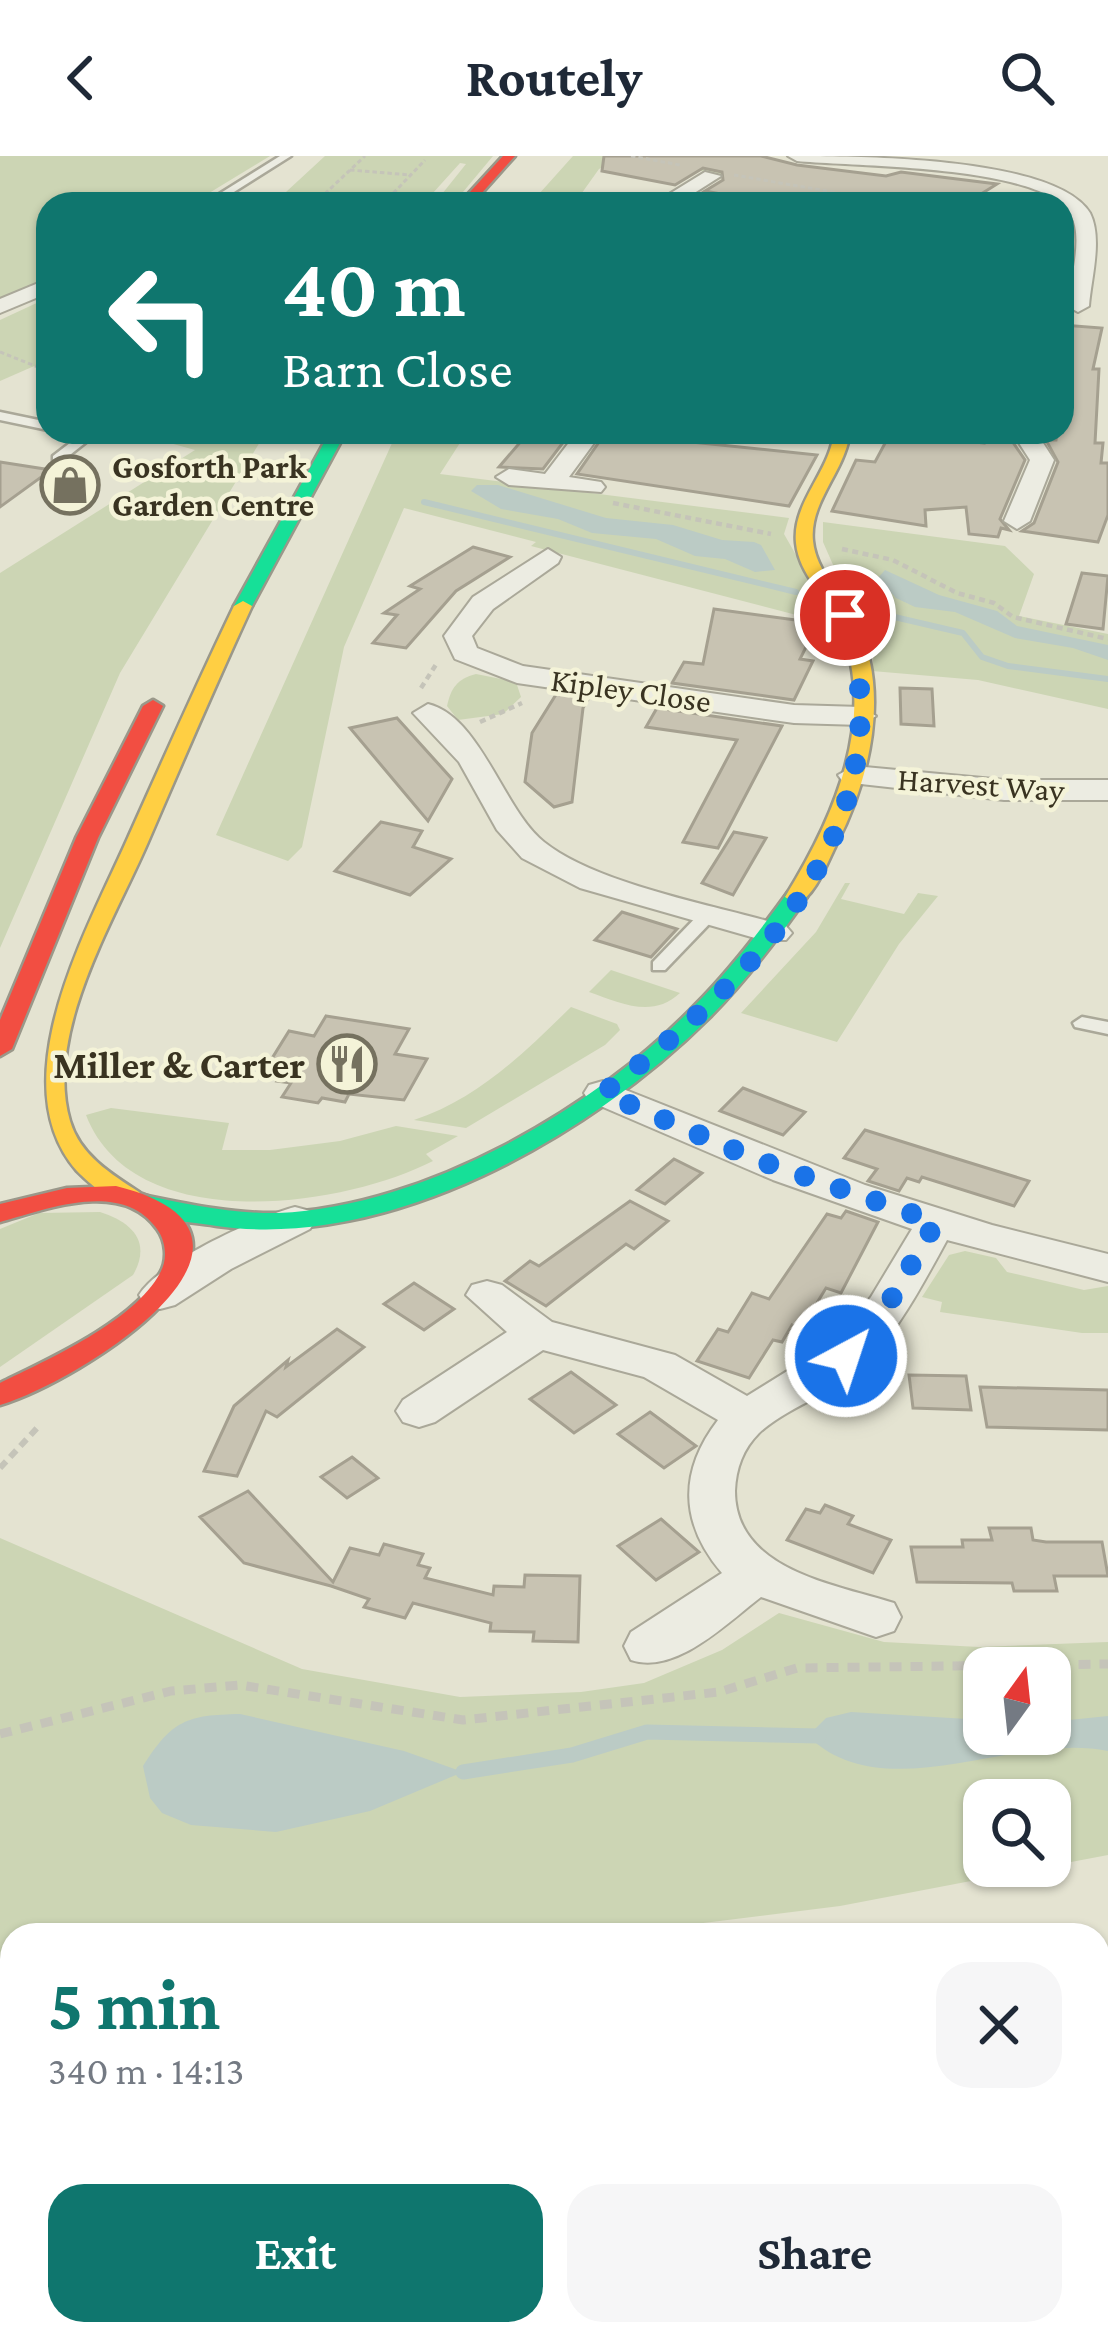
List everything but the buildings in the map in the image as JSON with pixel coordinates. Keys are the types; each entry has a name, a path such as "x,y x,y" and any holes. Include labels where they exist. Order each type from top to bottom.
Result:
{"main road":[{"path":"476,192 509,156"},
{"path":"507,192 538,156"},
{"path":"0,1416 49,1371 138,1310 174,1275 178,1252 165,1219 92,1172 62,1132 54,1090 64,1025 207,678 250,589 331,444"},
{"path":"0,1213 68,1197 136,1200 227,1216 295,1220 420,1190 530,1138 603,1093 679,1034 738,977 813,880 836,836 854,775 861,716 853,631 814,568 803,537 807,517 842,453 841,444"},
{"path":"0,1049 87,838 167,676"},
{"path":"0,1395 49,1371"}],"street":[{"path":"796,156 920,160 1028,180 1058,192"},
{"path":"687,169 725,177"},
{"path":"691,192 725,177"},
{"path":"1074,195 1090,194"},
{"path":"1074,208 1083,222 1074,280"},
{"path":"0,308 36,291"},
{"path":"1074,306 1104,308"},
{"path":"552,482 581,444"},
{"path":"1014,512 1042,460 1032,444"},
{"path":"509,478 592,488"},
{"path":"483,603 548,557"},
{"path":"483,603 520,610"},
{"name":"Kipley Close","path":"483,603 458,636 465,653 496,669 794,714 861,716"},
{"path":"492,723 439,724 472,758 513,830 533,851 592,881 774,933"},
{"name":"Harvest Way","path":"854,775 1004,790 1108,790"},
{"path":"603,1093 755,1159 936,1222 1108,1268"},
{"path":"138,1310 216,1258 295,1220"},
{"path":"876,1617 756,1574 731,1553 717,1532 711,1509 714,1468 722,1449 749,1417 797,1392 846,1356 885,1310 936,1222"},
{"path":"487,1295 538,1333 659,1366 749,1417"},
{"path":"419,1411 538,1333"},
{"path":"649,1646 695,1620 756,1574"}],"lane":[{"path":"228,192 286,156"},
{"path":"0,416 36,424"},
{"path":"57,459 77,444"},
{"path":"659,966 708,915"},
{"path":"1082,1023 1108,1028"}],"path":[{"path":"327,192 364,156"},
{"path":"631,156 687,169"},
{"path":"394,192 424,160"},
{"path":"350,170 410,175"},
{"path":"725,177 823,192"},
{"path":"0,352 36,362"},
{"path":"0,1468 49,1415"},
{"path":"0,1734 171,1691 240,1685 393,1713 481,1720 719,1692 797,1668 1108,1664"}],"green space":[{"path":"0,156 270,156 211,192 36,192 36,284 0,300"},
{"path":"325,156 493,156 463,192 444,192 466,164 460,163 434,192 286,192"},
{"path":"573,156 663,156 833,192 623,157 599,169 583,192 541,192"},
{"path":"36,303 36,365 0,381 0,320"},
{"path":"173,444 259,444 120,673 0,948 0,573 195,450"},
{"path":"392,444 459,444 440,474 789,518 784,534 812,583 827,623 404,508 344,647 302,847 288,861 216,835"},
{"path":"823,522 1005,546 1034,574 1019,616 1108,634 1108,709 978,680 872,671 875,641 857,611 860,604 823,542"},
{"path":"476,674 516,682 521,697 503,714 458,720 447,706 451,694 456,685"},
{"path":"845,883 850,883 841,899 904,914 918,893 938,896 899,944 837,1042 741,1013 816,932"},
{"path":"611,970 680,993 647,1007 589,992"},
{"path":"571,1007 617,1024 620,1030 605,1045 466,1128 414,1120 479,1087"},
{"path":"111,1108 229,1123 222,1150 270,1150 340,1141 396,1126 458,1136 426,1154 433,1161 394,1178 295,1199 243,1201 192,1196 147,1180 111,1154 86,1115"},
{"path":"100,1212 121,1221 136,1235 140,1253 133,1275 0,1367 0,1229 39,1213"},
{"path":"965,1251 996,1258 1007,1272 1084,1290 1108,1286 1108,1333 940,1312 942,1302 922,1297 949,1255"},
{"path":"0,1538 302,1669 460,1697 581,1692 644,1683 722,1650 779,1613 884,1642 979,1647 1108,1642 1108,1855 1071,1862 1071,1779 963,1779 963,1883 840,1906 703,1923 0,1923"}],"shaded area":[{"path":"477,485 498,485 606,518 673,525 722,540 754,542 761,545 775,570 755,572 725,559 695,556 656,539 592,533 558,519 501,509 471,491"},
{"path":"885,570 939,595 997,611 1017,626 1108,645 1108,660 1073,648 1015,638 955,612 915,607 896,598 878,578"},
{"path":"851,1712 963,1719 963,1755 1008,1755 912,1768 874,1767 839,1757 808,1736 826,1718"},
{"path":"240,1714 404,1751 463,1772 370,1811 276,1832 191,1825 162,1813 150,1798 143,1766 153,1751 182,1723"},
{"path":"1108,1716 1108,1751 1072,1748 1071,1720"}],"waterway":[{"path":"424,502 796,592"},
{"path":"873,612 963,633 982,657 1008,666 1108,679"},
{"path":"463,1772 572,1755 647,1732 819,1736"}],"traffic: fast":[{"path":"243,606 331,444"},
{"path":"143,1203 239,1220 297,1220 370,1206 443,1182 513,1150 580,1111 643,1065 701,1013 752,957 796,897"}],"traffic: slow":[{"path":"796,897 844,802 862,732 860,662 850,628 811,564 804,540 808,513 840,444"},
{"path":"130,1198 93,1172 65,1139 55,1110 57,1042 76,975 243,606"}],"traffic: jam":[{"path":"476,192 509,156"},
{"path":"0,1049 87,838 153,706"},
{"path":"0,1213 67,1196 116,1195 157,1211 178,1245 174,1274 143,1310 70,1359 0,1395"}],"place":[{"name":"Gosforth Park Garden Centre","path":"70,485"},
{"name":"Miller & Carter","path":"347,1064"}],"route":[{"path":"845,615 857,652 861,716 854,775 836,836 813,880 738,977 679,1034 603,1093 755,1159 936,1222 885,1310 846,1356"}]}
